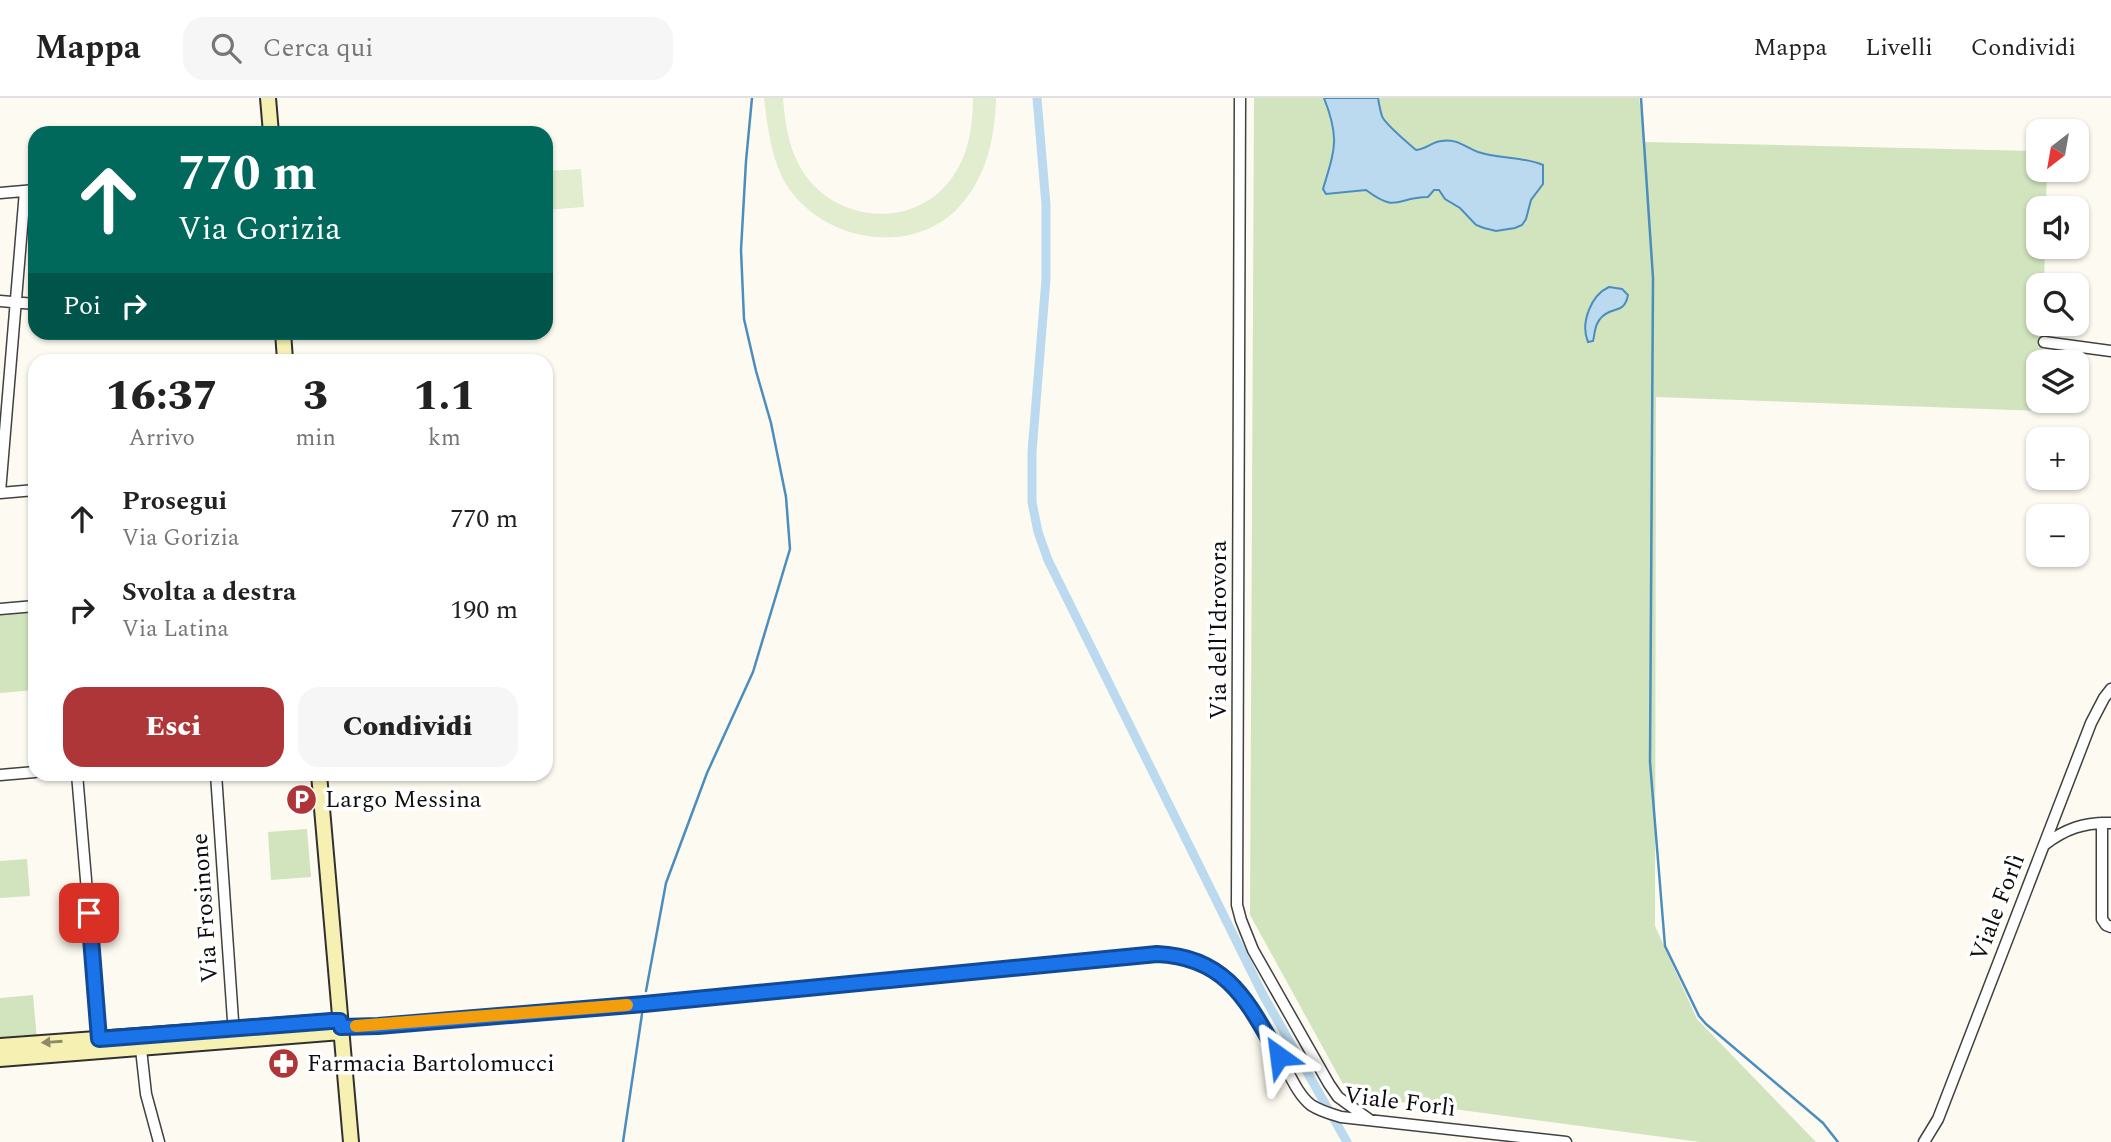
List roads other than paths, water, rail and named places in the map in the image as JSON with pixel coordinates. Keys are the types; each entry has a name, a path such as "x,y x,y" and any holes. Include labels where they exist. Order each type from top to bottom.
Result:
{"street":[{"path":"268,98 270,126"},
{"name":"Via dell'Idrovora","path":"1240,98 1237,905 1253,950 1329,1084 1338,1097 1371,1121"},
{"path":"0,192 28,190"},
{"path":"28,205 15,302 0,492 28,490"},
{"path":"0,301 28,303"},
{"path":"2044,342 2111,351"},
{"path":"0,609 28,607"},
{"name":"Viale Forlì","path":"1924,1142 1938,1119 2091,723 2111,689"},
{"path":"0,775 28,773"},
{"path":"78,781 100,1045"},
{"name":"Via Frosinone","path":"216,781 234,1034"},
{"path":"320,781 351,1142"},
{"path":"2044,845 2069,829 2085,824 2107,823 2102,919 2111,927"},
{"name":"Viale Forlì","path":"341,1027 644,1004 1163,955 1199,963 1233,984 1303,1096 1312,1106 1341,1117 1566,1142"},
{"path":"0,1059 100,1045 341,1027"},
{"path":"0,1046 100,1045 141,1049 234,1034"},
{"path":"141,1049 147,1099 159,1142"}],"water":[{"path":"1324,98 1378,98 1384,119 1416,150 1446,140 1478,152 1543,165 1543,184 1531,200 1526,219 1522,225 1515,228 1496,231 1484,228 1476,225 1460,208 1445,199 1439,190 1434,190 1428,197 1391,203 1366,190 1326,194 1323,189 1333,153 1334,134"},
{"path":"1609,287 1622,289 1628,295 1626,301 1623,306 1608,312 1600,319 1593,341 1588,342 1585,327 1589,310 1597,296"}],"waterway":[{"path":"646,991 666,883 707,773 753,672 790,549 786,497 771,423 744,319 741,250 752,98"},
{"path":"1037,98 1046,205 1046,279 1032,452 1032,502 1038,532 1048,560 1263,995 1347,1142"},
{"path":"1641,98 1653,278 1650,762 1665,946 1699,1016 1706,1024 1823,1123 1838,1142"},
{"path":"623,1142 642,1014"}],"place":[{"name":"Largo Messina","path":"302,799"},
{"name":"Farmacia Bartolomucci","path":"284,1063"}]}
